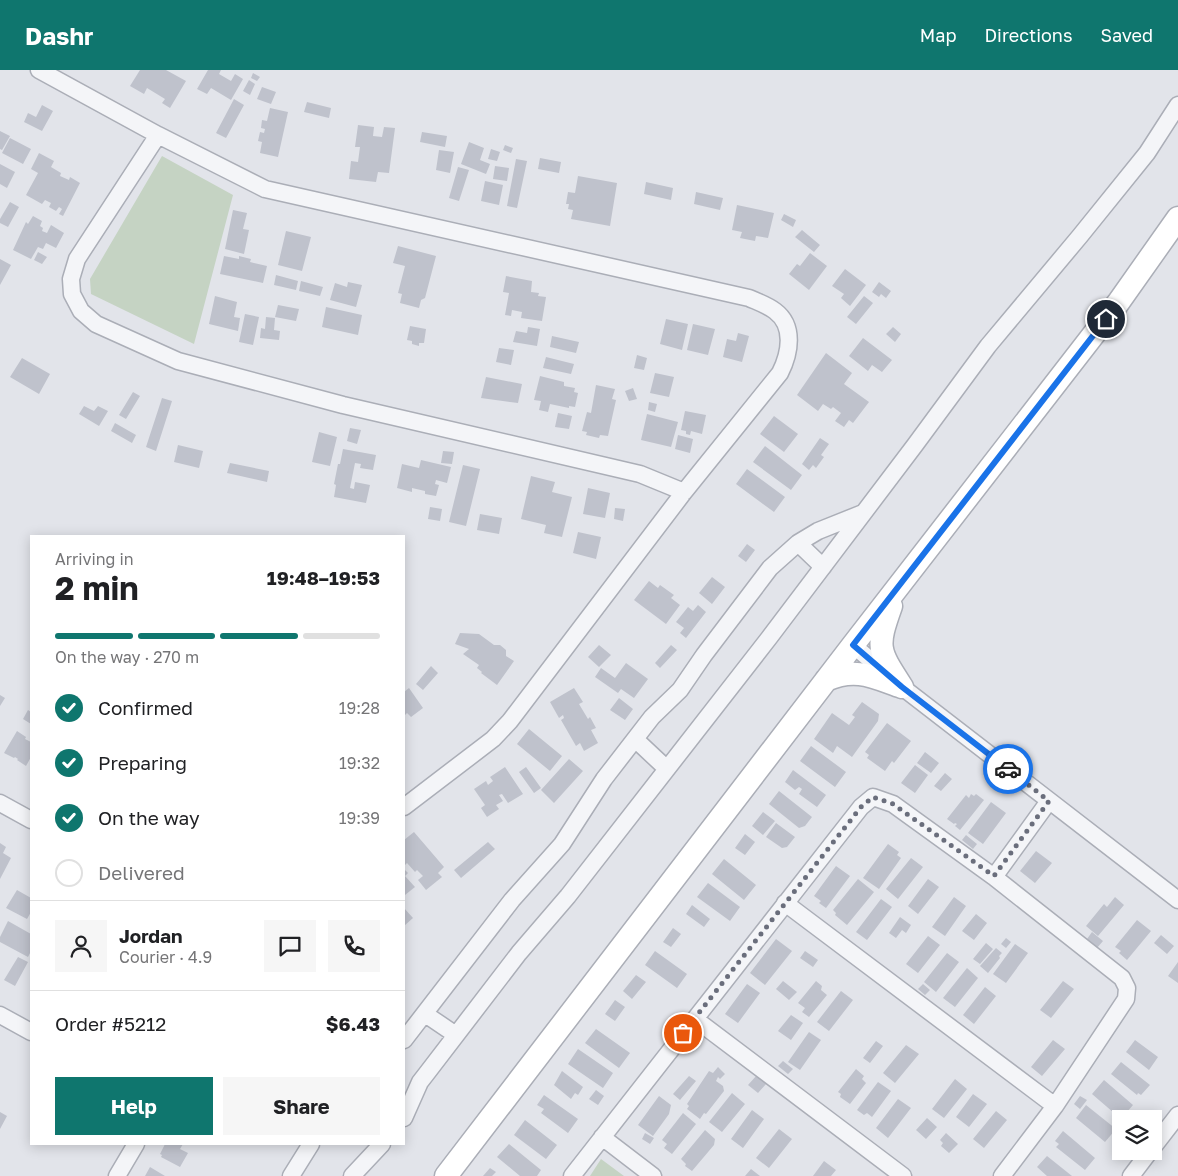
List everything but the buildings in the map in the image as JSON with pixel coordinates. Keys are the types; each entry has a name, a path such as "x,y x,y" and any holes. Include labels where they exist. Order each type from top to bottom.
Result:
{"main road":[{"path":"446,1176 1118,303 1178,218"},
{"path":"899,587 882,634 881,643 885,661 902,687"},
{"path":"826,680 840,674 853,673 862,674 902,687"}],"street":[{"path":"39,70 158,135 265,189 750,298 776,312 786,324 790,343 787,358 780,373 684,492 510,721 493,739 405,806"},
{"path":"405,1116 420,1082 519,953 568,896 769,638 915,446 988,346 1080,236 1146,153 1178,105"},
{"path":"158,135 77,259 71,279 72,294 81,311 96,324 178,361 343,405 640,474 684,492"},
{"path":"405,1039 499,916 562,844 604,779 652,717 680,690 770,568 798,543 818,531 863,513"},
{"path":"798,543 823,567"},
{"path":"853,645 902,687 1178,900"},
{"path":"635,739 667,769"},
{"path":"572,1176 861,807 873,797 893,804 994,876 1122,978 1127,988 1126,999 1055,1106 1002,1176"},
{"path":"994,876 1049,801"},
{"path":"0,804 30,819"},
{"path":"785,904 1055,1106"},
{"path":"425,1014 456,1036"},
{"path":"0,1015 30,1031"},
{"path":"695,1019 903,1176"},
{"path":"1162,1136 1178,1115"},
{"path":"602,1137 653,1176"},
{"path":"117,1176 135,1145"},
{"path":"290,1176 310,1145"},
{"path":"352,1176 381,1145"},
{"path":"1131,1176 1143,1160"}],"green space":[{"path":"162,156 233,195 194,344 91,294 90,279"},
{"path":"601,1159 624,1176 590,1176"}],"way so far":[{"path":"683,1033 861,807 873,797 893,804 994,876 1049,801 1008,769"}],"route":[{"path":"1008,769 902,687 853,645 1106,319"}]}
